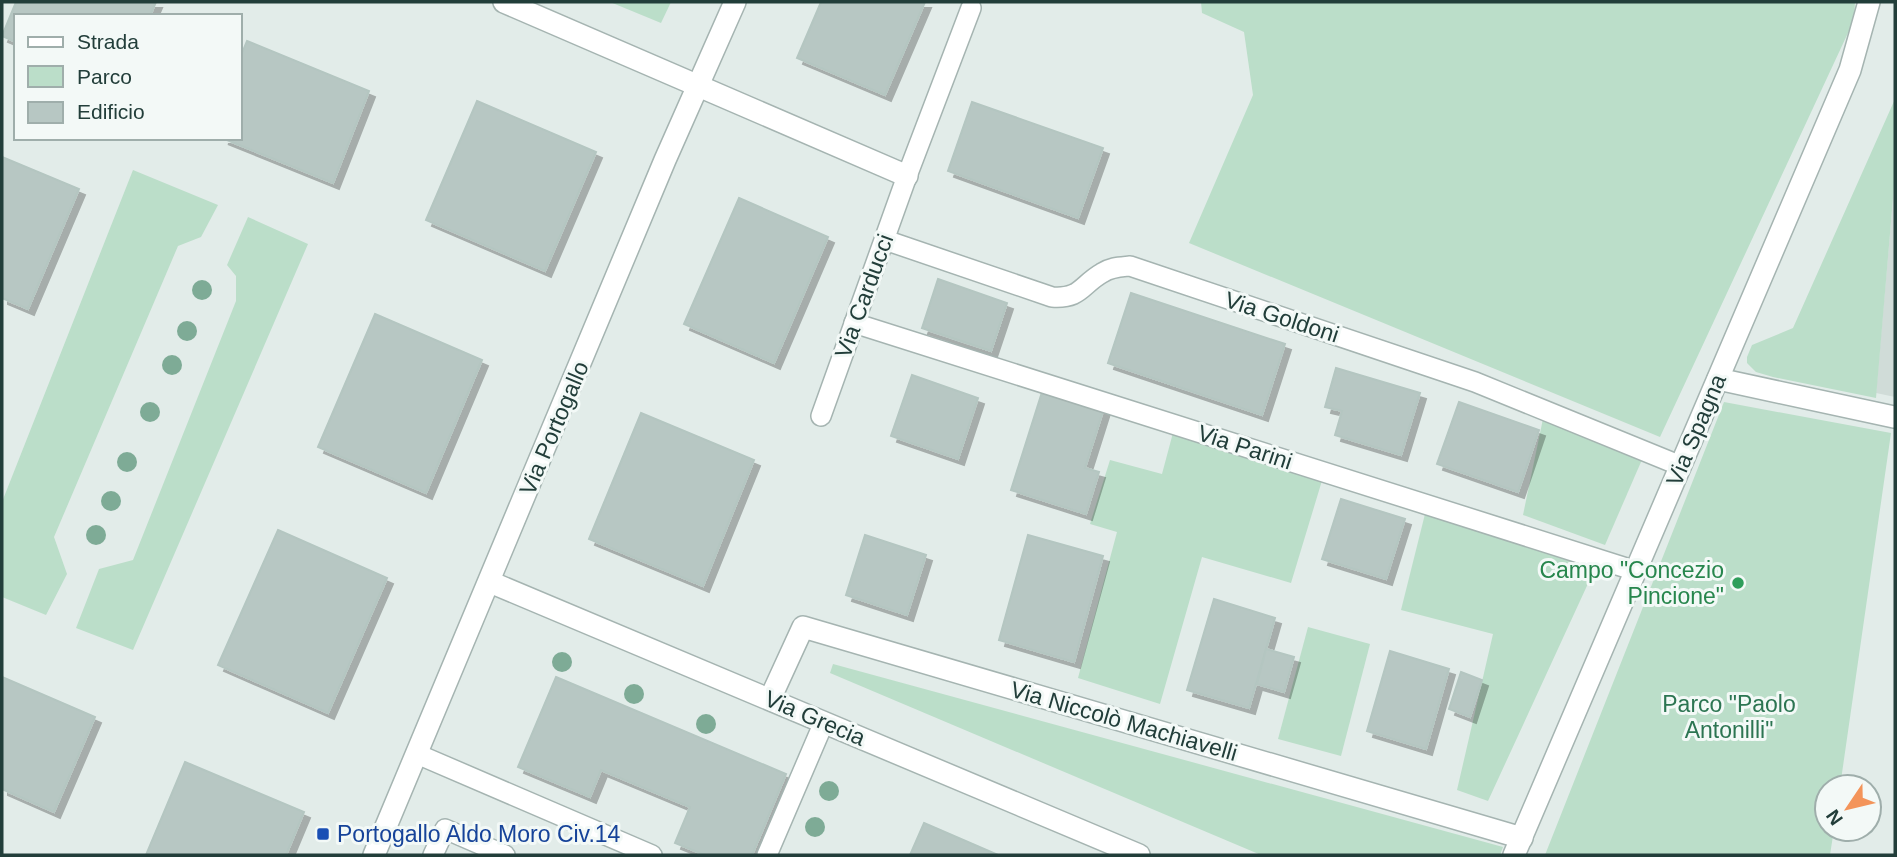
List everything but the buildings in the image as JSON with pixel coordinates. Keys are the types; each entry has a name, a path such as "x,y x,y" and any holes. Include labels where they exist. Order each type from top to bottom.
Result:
{"street":[{"path":"504,2 907,176"},
{"name":"Via Portogallo","path":"374,855 697,86 735,2"},
{"name":"Via Spagna","path":"1518,847 1850,70 1869,2"},
{"path":"1718,379 1894,417"},
{"name":"Via Grecia","path":"490,582 1139,855"},
{"name":"Via Niccolò Machiavelli","path":"770,699 803,627 1518,847"}],"lane":[{"name":"Via Carducci","path":"821,416 971,8"},
{"name":"Via Goldoni","path":"884,240 1052,297 1074,295 1101,273 1115,267 1130,266 1475,382 1681,466"},
{"name":"Via Parini","path":"855,323 1636,571"},
{"path":"767,855 824,722"},
{"path":"417,754 652,855"},
{"path":"433,855 445,829 505,855"}],"shaded area":[{"path":"1895,175 1895,397 1876,393"}],"green space":[{"path":"610,2 671,2 661,23"},
{"path":"1201,2 1855,2 1854,20 1660,437 1189,243 1253,95 1244,32 1202,13"},
{"path":"1895,99 1895,175 1876,398 1756,372 1747,363 1752,345 1793,328"},
{"path":"133,170 218,205 201,237 178,246 54,537 67,574 46,615 2,597 2,502"},
{"path":"248,217 308,244 133,650 76,628 99,569 133,560 236,301 236,276 227,265"},
{"name":"Parco \"Paolo Antonilli\"","path":"1724,402 1891,433 1842,773 1813,773 1813,843 1832,843 1830,855 1545,855"},
{"path":"1544,414 1644,455 1605,545 1523,515"},
{"path":"1174,429 1324,474 1291,583 1202,557 1160,704 1078,678 1117,532 1090,524 1110,460 1162,474"},
{"path":"1426,510 1597,564 1488,801 1457,790 1493,634 1401,610"},
{"path":"1308,627 1370,644 1341,756 1278,739"},
{"path":"833,664 1503,847 1500,855 1261,855 830,673"}],"place":[{"name":"Campo \"Concezio Pincione\"","path":"1738,583"},
{"name":"Portogallo Aldo Moro Civ.14","path":"323,834"}]}
